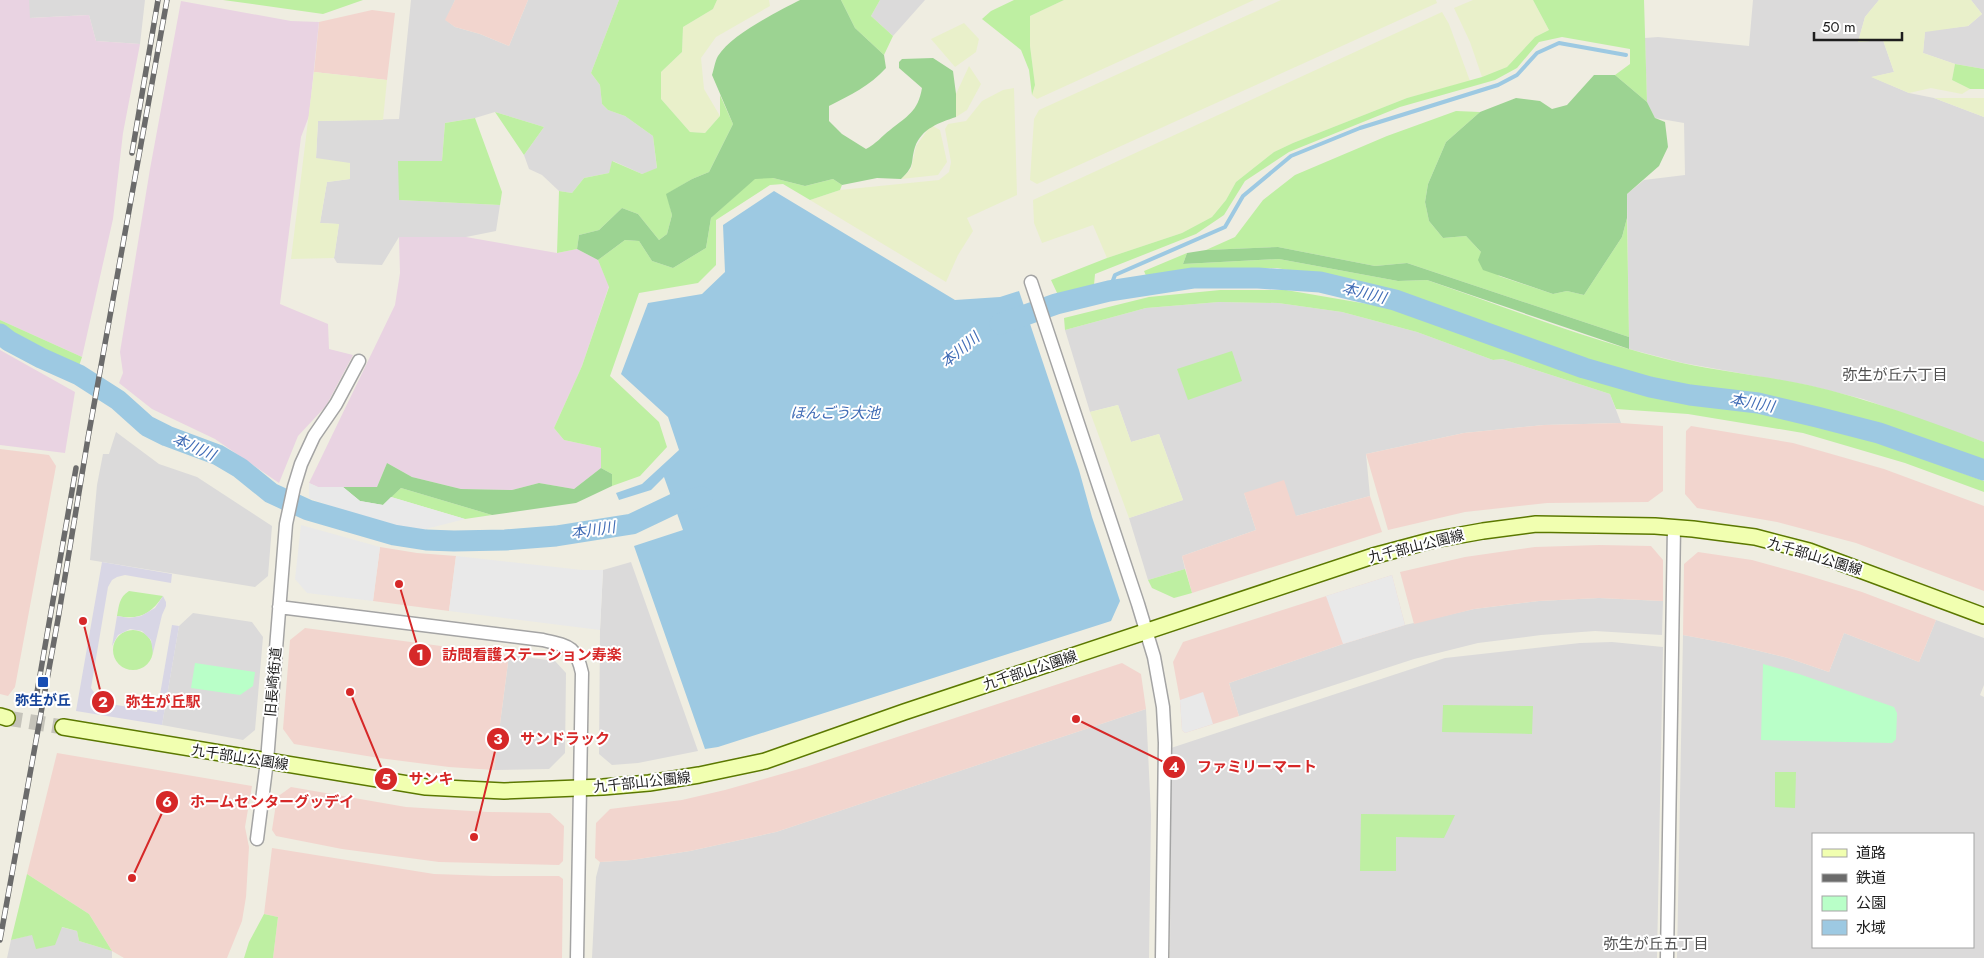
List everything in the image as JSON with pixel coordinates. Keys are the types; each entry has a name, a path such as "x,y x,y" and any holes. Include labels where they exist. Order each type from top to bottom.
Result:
{"main road":[{"name":"九千部山公園線","path":"63,727 426,787 504,791 649,783 765,761 1373,556 1433,540 1536,524 1674,527 1754,538 1809,551 1984,616"}],"street":[{"path":"1031,282 1154,657 1163,707 1166,743 1162,958"},
{"name":"旧長崎街道","path":"257,839 267,761 286,524 301,464 314,436 336,404 358,361"},
{"path":"1667,958 1674,527"},
{"path":"279,607 543,640 566,645 579,657 582,673 577,958"}],"shaded area":[{"path":"0,0 29,0 30,18 89,15 96,41 140,44 123,133 113,219 82,357 0,320"},
{"path":"29,0 145,0 140,44 96,41 89,15 29,18"},
{"path":"411,0 455,0 446,20 455,27 480,34 509,46 528,0 619,0 591,73 600,85 602,104 608,110 625,116 653,136 657,169 642,174 613,161 609,173 584,178 572,193 559,191 542,175 529,169 524,155 544,127 495,112 475,118 445,123 442,161 399,200 500,205 496,231 466,237 399,237 382,265 337,263 334,258 339,224 320,223 327,182 350,179 316,159 318,121 399,119"},
{"path":"455,0 528,0 509,46 480,34 455,27 445,20"},
{"path":"880,0 925,0 893,36 871,16"},
{"path":"1753,0 1879,0 1865,17 1858,42 1883,40 1894,72 1872,77 1909,93 1934,98 1984,117 1984,442 1863,399 1807,385 1683,363 1629,349 1627,194 1644,180 1685,175 1684,123 1655,118 1647,102 1645,38 1658,37 1749,46"},
{"path":"1971,0 1984,0 1984,69 1955,64 1923,53 1925,31 1968,26 1982,14"},
{"path":"181,1 291,21 319,22 309,116 301,137 280,304 328,324 329,349 353,355 326,406 298,436 279,483 215,439 152,409 119,383 123,373 120,352 150,169"},
{"path":"372,10 395,13 387,80 314,72 319,22"},
{"path":"399,237 466,237 557,253 577,249 598,260 609,286 582,366 554,428 564,440 601,448 601,468 574,489 539,483 512,490 461,489 412,477 387,463 377,487 318,487 309,483 395,305 400,273"},
{"path":"1219,302 1278,303 1342,312 1417,332 1493,360 1502,359 1610,394 1621,423 1544,425 1464,433 1366,454 1370,496 1296,516 1244,493 1256,530 1182,556 1185,569 1148,580 1129,518 1183,500 1159,434 1131,442 1118,405 1090,412 1065,330 1146,308"},
{"path":"0,350 75,392 65,453 0,445"},
{"path":"1621,423 1663,426 1663,491 1648,502 1547,503 1465,512 1388,530 1366,454 1464,433 1544,425"},
{"path":"1691,426 1793,443 1884,469 1984,506 1984,591 1856,543 1777,522 1697,508 1685,494 1686,431"},
{"path":"116,432 159,464 197,477 272,526 268,576 255,587 90,560 97,485 103,454 109,454"},
{"path":"0,449 49,455 56,466 15,687 8,696 0,694"},
{"path":"1284,480 1296,516 1370,496 1382,532 1192,593 1182,556 1256,530 1244,493"},
{"path":"309,483 318,487 343,487 360,501 383,505 391,497 465,519 418,531 364,519 309,498"},
{"path":"301,525 380,547 373,601 307,593 295,579"},
{"path":"1651,546 1663,560 1663,601 1599,598 1539,601 1474,609 1414,624 1400,572 1465,557 1535,547"},
{"path":"380,547 417,553 456,556 449,611 373,601"},
{"path":"1698,552 1752,560 1803,574 1862,592 1936,620 1919,662 1844,633 1829,672 1788,658 1683,635 1684,564"},
{"path":"456,556 582,570 603,570 600,630 449,611"},
{"path":"102,562 172,574 171,583 125,575 112,580 108,587 91,688 97,697 111,704 157,712 172,625 179,626 162,725 76,711"},
{"path":"631,562 698,751 638,763 612,765 599,754 600,630 603,570"},
{"path":"1392,575 1405,625 1229,683 1239,716 1185,733 1182,730 1180,700 1173,662 1183,642"},
{"path":"1392,575 1405,625 1343,644 1326,596"},
{"path":"163,596 166,606 153,653 151,640 142,631 130,629 118,635 112,646 117,616 129,618 141,616 155,608"},
{"path":"1599,598 1663,601 1662,635 1595,631 1541,635 1478,643 1414,659 1239,716 1229,683 1405,625 1474,609 1539,601"},
{"path":"193,613 252,622 263,637 255,730 243,740 162,725 179,626"},
{"path":"1936,620 1984,638 1984,685 1980,695 1984,697 1984,958 1677,958 1683,635 1788,658 1829,672 1844,633 1919,662"},
{"path":"305,628 509,655 494,770 449,767 379,758 294,744 283,729 290,640"},
{"path":"1612,642 1663,647 1657,958 1170,958 1171,748 1445,658 1580,643"},
{"path":"509,655 555,661 566,673 565,753 549,769 494,770"},
{"path":"1122,663 1141,674 1146,709 776,832 690,851 632,860 600,862 595,858 596,823 610,809 682,800 806,767"},
{"path":"1203,692 1213,724 1185,733 1182,730 1180,700"},
{"path":"1146,709 1151,815 1149,958 592,958 596,877 600,862 632,860 690,851 776,832"},
{"path":"57,753 252,786 245,827 249,847 246,897 242,921 227,958 124,958 112,951 89,914 27,874"},
{"path":"291,787 406,807 488,812 550,813 564,826 563,861 559,865 439,862 342,849 276,836 272,830 277,797"},
{"path":"272,848 434,874 559,876 563,879 562,958 273,958 278,917 264,914"},
{"path":"61,927 77,931 79,941 112,951 112,958 7,958 11,940"}],"green space":[{"path":"223,0 363,0 323,14"},
{"path":"619,0 717,0 713,9 683,27 682,52 661,72 661,99 690,132 705,133 720,116 720,95 733,124 709,172 692,179 667,194 672,215 667,234 659,240 638,214 622,208 599,230 579,235 577,249 557,253 559,191 572,193 584,178 609,173 612,161 642,174 657,168 653,136 625,116 608,110 602,104 600,85 591,73"},
{"path":"717,0 769,0 770,6 716,37 701,58 704,89 720,116 705,133 690,132 661,99 661,72 682,52 683,27 713,9"},
{"path":"800,0 841,0 855,28 884,55 886,68 880,74 859,90 829,106 829,121 842,134 866,149 907,117 918,103 922,88 899,68 899,62 902,59 933,58 953,71 956,117 932,127 922,135 915,147 911,167 906,174 901,179 877,178 842,185 833,179 805,186 773,178 755,179 711,218 706,248 673,268 652,261 639,241 625,240 598,260 577,249 579,235 599,230 622,208 638,214 659,240 667,234 672,215 666,194 692,179 709,172 733,124 712,75 718,56 733,40 744,32"},
{"path":"841,0 880,0 871,16 893,36 884,55 855,28"},
{"path":"1014,0 1064,0 1030,16 1030,46 1035,85 1032,95 1029,70 1021,50 982,19 991,11"},
{"path":"1064,0 1254,0 1037,99 1032,95 1035,85 1030,46 1030,16"},
{"path":"1281,0 1436,0 1437,3 1037,184 1030,180 1034,119 1039,110"},
{"path":"1473,0 1533,0 1549,30 1535,37 1507,67 1482,77 1470,42 1454,8"},
{"path":"1533,0 1644,0 1647,102 1615,75 1630,64 1630,49 1562,37 1539,42 1517,68 1495,80 1400,107 1289,152 1245,181 1224,215 1196,234 1095,274 1094,285 1058,295 1051,280 1107,258 1182,233 1212,217 1226,200 1236,182 1274,152 1407,98 1482,77 1507,67 1535,37 1549,30"},
{"path":"1879,0 1971,0 1982,14 1968,26 1925,32 1923,53 1955,64 1952,80 1970,89 1962,94 1931,88 1909,93 1871,77 1894,72 1883,40 1858,42 1865,17"},
{"path":"1442,12 1449,24 1470,81 1407,98 1274,152 1236,182 1226,200 1212,217 1182,233 1107,258 1093,225 1042,243 1034,223 1033,200"},
{"path":"964,23 979,39 976,52 955,67 931,39"},
{"path":"1955,64 1984,69 1984,89 1970,89 1952,80"},
{"path":"969,66 981,84 967,110 956,117 956,94"},
{"path":"314,72 387,80 383,120 318,121 316,158 350,163 350,179 327,182 320,223 339,224 334,258 291,259"},
{"path":"1594,75 1615,75 1647,102 1655,118 1665,122 1668,147 1659,166 1627,194 1627,218 1622,237 1584,295 1567,291 1553,294 1483,270 1478,260 1481,252 1466,236 1443,238 1429,221 1425,202 1428,184 1446,142 1480,112 1516,98 1540,101 1552,109 1567,105"},
{"path":"1014,88 1017,195 967,218 973,231 958,255 946,282 810,200 840,190 939,180 949,172 951,162 945,129 948,124 966,121 982,101 1003,90"},
{"path":"1934,98 1984,98 1984,117"},
{"path":"1456,111 1480,112 1446,142 1428,184 1425,202 1429,221 1443,238 1466,236 1499,276 1553,294 1567,291 1584,295 1622,237 1627,218 1629,337 1407,263 1375,266 1278,247 1206,250 1235,237 1263,200 1295,175 1387,136"},
{"path":"495,112 544,127 524,155"},
{"path":"475,118 502,192 500,205 399,200 398,161 442,161 445,123"},
{"path":"931,125 940,130 947,162 938,175 901,179 911,169 916,146"},
{"path":"755,178 773,178 805,186 833,179 842,185 840,190 810,200 783,184 770,185 716,220 716,265 698,283 639,293 610,376 659,422 667,447 640,476 612,486 612,474 601,468 601,448 564,440 554,428 582,366 609,287 598,260 625,240 639,241 652,261 673,268 706,248 711,218"},
{"path":"1278,247 1375,266 1407,263 1629,337 1629,349 1427,280 1398,281 1279,259 1183,264 1187,253 1206,250"},
{"path":"1187,253 1183,264 1279,259 1398,281 1427,280 1617,346 1682,363 1808,385 1897,410 1984,442 1984,465 1854,418 1763,396 1679,384 1598,364 1395,290 1277,268 1198,270 1147,278 1144,271"},
{"path":"1220,290 1286,290 1391,308 1593,380 1658,397 1764,413 1853,433 1984,481 1984,492 1905,463 1803,433 1688,414 1616,409 1610,394 1502,359 1493,360 1417,332 1342,312 1278,303 1219,302 1146,308 1065,330 1064,318 1149,297"},
{"path":"0,320 82,357 79,366 0,326"},
{"path":"1232,351 1242,381 1188,400 1177,369"},
{"path":"1118,405 1131,442 1159,434 1183,500 1129,518 1090,412"},
{"path":"387,463 412,477 461,489 512,490 539,483 574,489 601,468 612,474 612,486 576,503 492,515 401,488 383,505 360,501 343,487 377,487"},
{"path":"401,488 492,515 465,519 391,497"},
{"path":"1185,569 1192,593 1174,598 1152,588 1148,580"},
{"path":"129,591 163,596 149,612 143,615 132,617 117,616 121,599"},
{"path":"137,630 144,633 150,639 153,650 152,658 144,667 137,670 129,670 122,667 114,658 113,646 116,639 125,631"},
{"path":"195,663 255,672 253,686 240,695 191,688"},
{"path":"1763,664 1799,674 1894,707 1897,713 1896,739 1892,743 1761,740"},
{"path":"1443,705 1533,706 1532,734 1442,732"},
{"path":"1775,772 1796,772 1795,808 1775,807"},
{"path":"1361,814 1455,815 1444,838 1396,837 1396,871 1360,871"},
{"path":"27,874 89,914 112,951 79,941 77,931 62,927 55,945 36,949 32,935 11,940"},
{"path":"264,914 278,917 273,958 244,958 249,942"}],"water":[{"name":"ほんごう大池","path":"774,191 955,300 1000,297 1019,291 1079,470 1092,517 1120,601 1111,621 718,747 705,749 634,546 683,530 664,477 651,490 619,500 616,493 642,484 679,450 668,417 621,374 648,303 702,294 725,272 723,225"}],"waterway":[{"path":"1109,291 1115,275 1225,227 1243,196 1291,156 1360,128 1498,85 1517,75 1537,53 1559,43 1626,55"},
{"name":"本川川","path":"1000,324 1056,304 1109,291 1193,278 1258,278 1320,282 1395,300 1584,368 1650,387 1690,395 1758,403 1817,417 1879,433 1984,470"},
{"name":"本川川","path":"0,334 41,358 79,375 118,400 147,426 167,436 218,455 240,468 271,493 308,510 394,535 426,540 454,541 556,536 632,524 674,504 702,497"}],"tunnel":[{"path":"7,718 63,727"}],"railway":[{"path":"132,153 158,0"},
{"path":"0,940 167,0"},
{"path":"35,704 76,468"}],"place":[{"name":"訪問看護ステーション寿楽","path":"399,584"},
{"name":"弥生が丘駅","path":"83,621"},
{"name":"弥生が丘","path":"43,682"},
{"name":"サンキ","path":"350,692"},
{"name":"ファミリーマート","path":"1076,719"},
{"name":"サンドラック","path":"474,837"},
{"name":"ホームセンターグッデイ","path":"132,878"}],"district":[{"name":"弥生が丘六丁目","path":"1895,375"},
{"name":"弥生が丘五丁目","path":"1656,944"}]}
